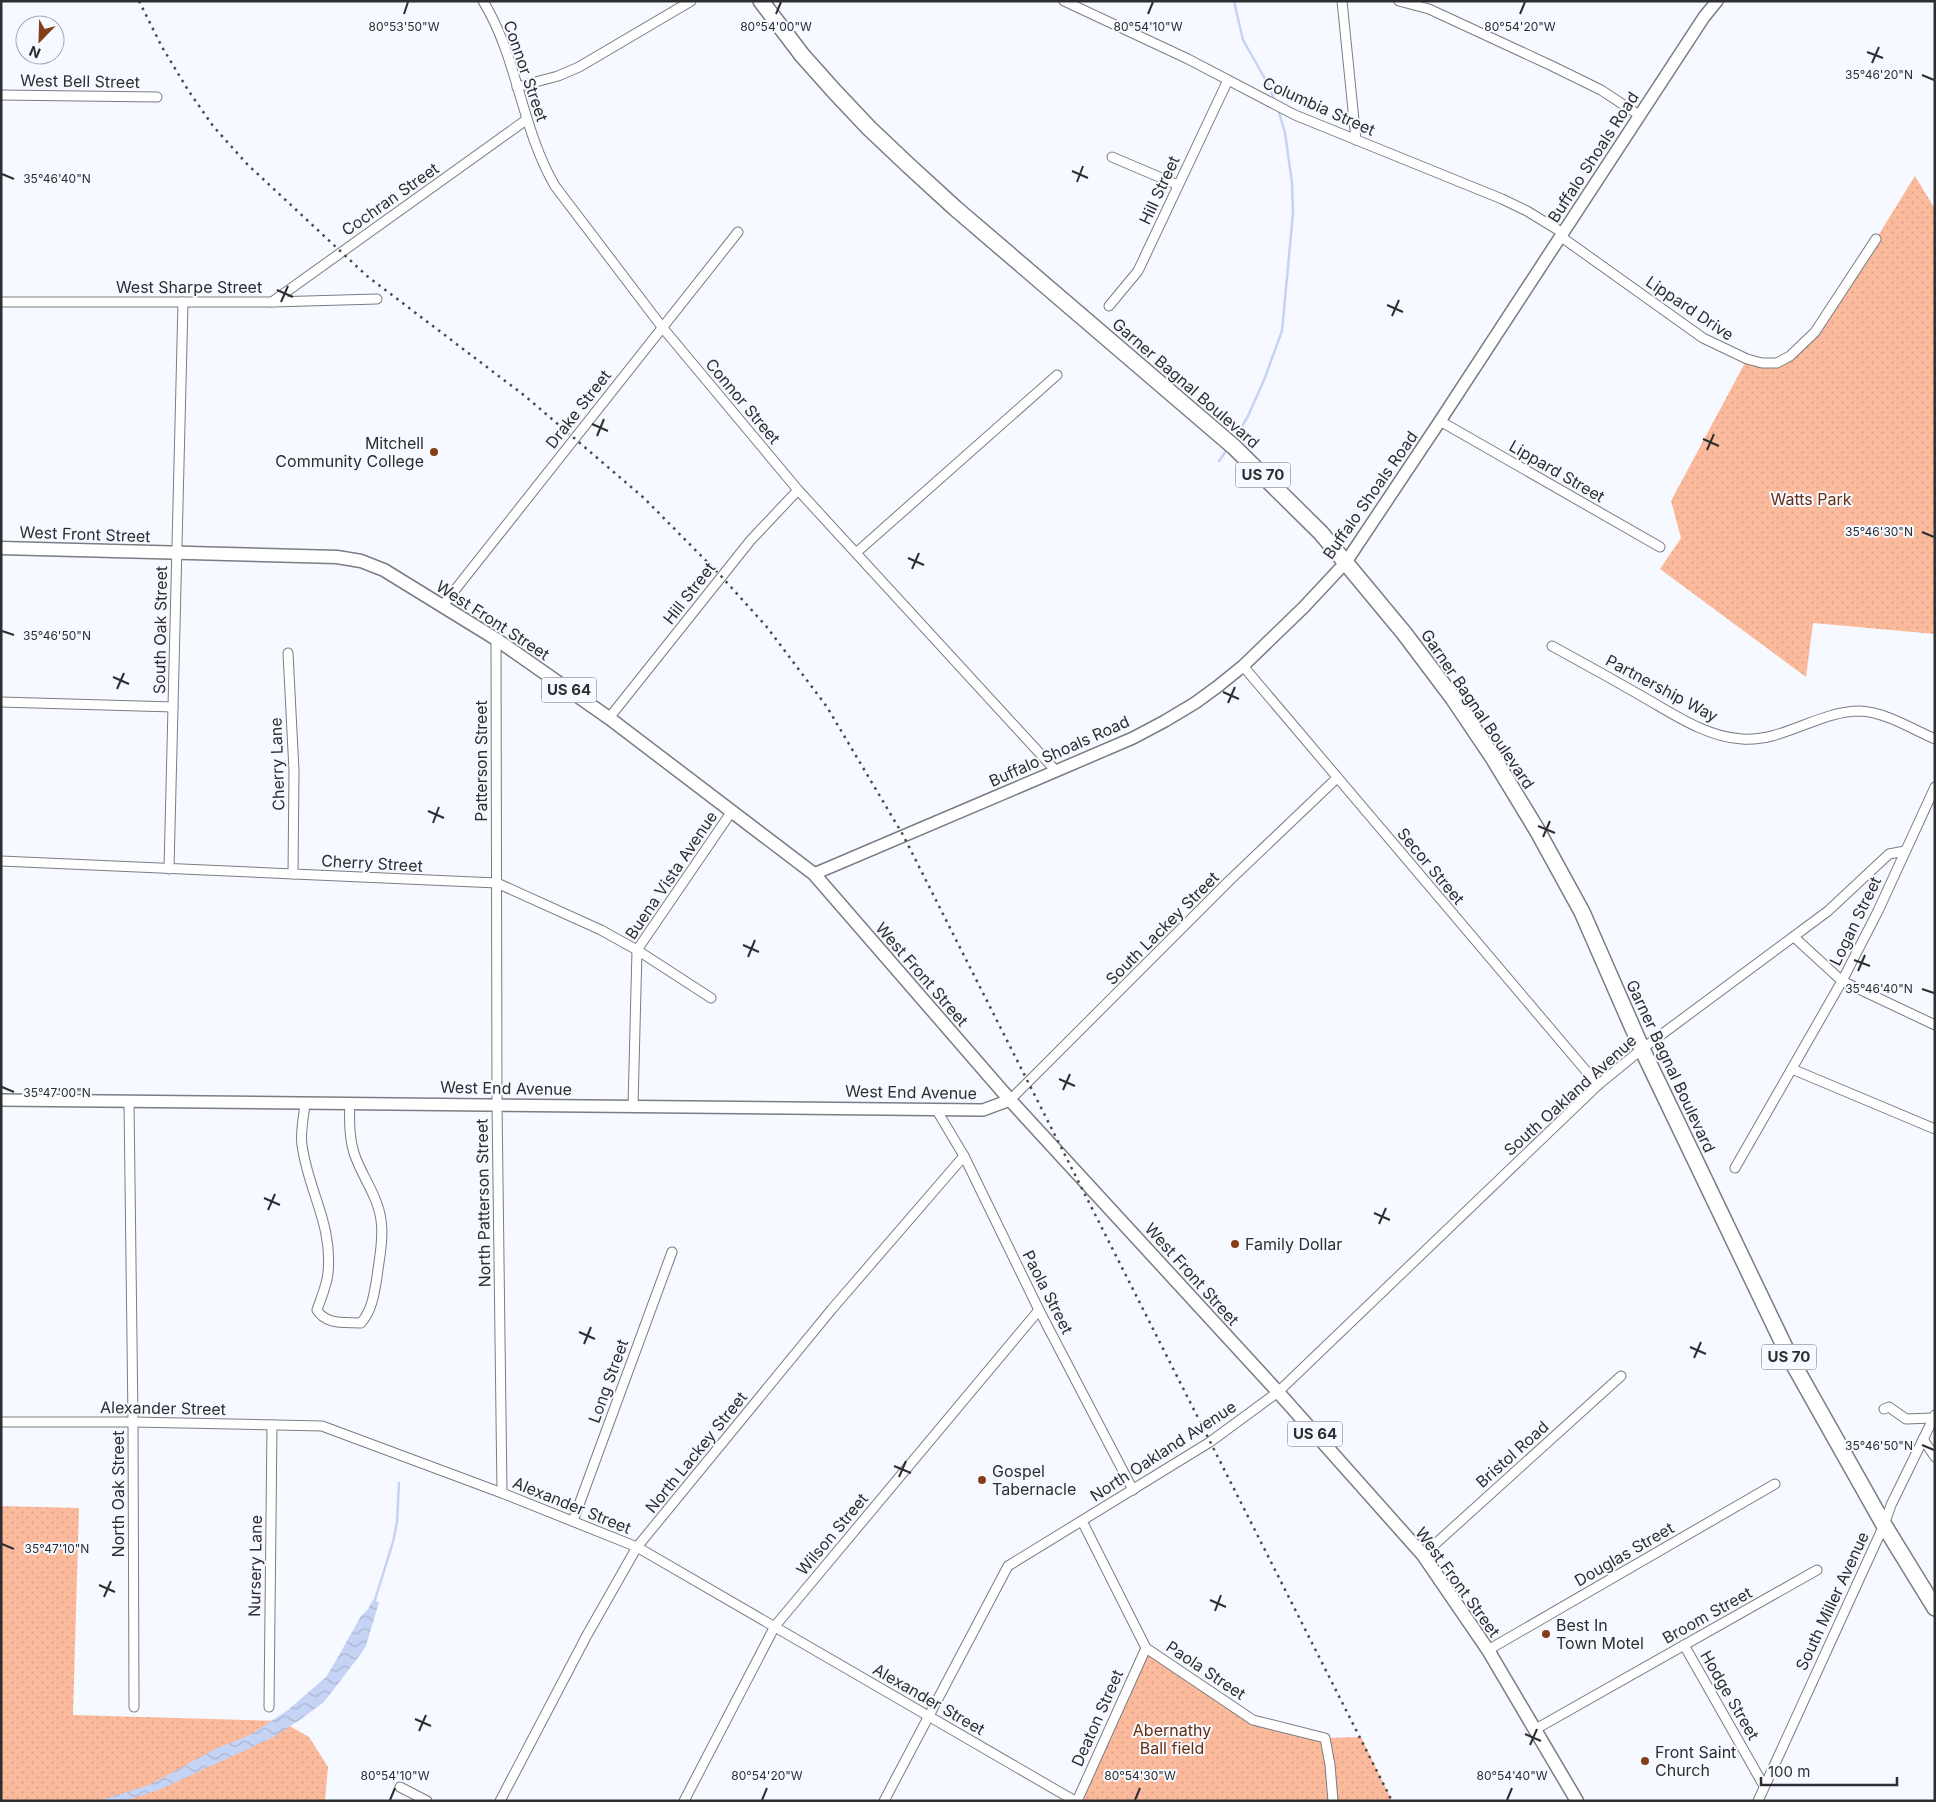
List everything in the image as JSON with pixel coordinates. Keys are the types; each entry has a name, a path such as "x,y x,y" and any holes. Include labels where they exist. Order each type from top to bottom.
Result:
{"highway":[{"name":"Garner Bagnal Boulevard","path":"761,1 802,55 875,134 955,208 1234,447 1321,533 1404,633 1453,698 1504,774 1538,830 1582,912 1642,1049 1790,1358 1884,1525 1935,1608"}],"main road":[{"name":"West Front Street","path":"1,548 337,557 361,561 384,570 496,639 609,718 814,874 1010,1100 1278,1392 1423,1555 1488,1650 1577,1801"}],"street":[{"name":"Connor Street","path":"483,1 504,46 526,120 543,166 555,186 662,327 798,490 857,552 1056,771"},
{"path":"517,87 558,76 579,67 691,1"},
{"name":"Columbia Street","path":"1064,1 1228,80 1295,115 1502,199 1527,211 1562,235"},
{"path":"1342,1 1356,140"},
{"path":"1399,1 1429,8 1550,65 1601,90 1639,115"},
{"name":"Buffalo Shoals Road","path":"814,874 1133,738 1195,703 1243,666 1304,607 1346,562 1639,115 1704,17 1717,1"},
{"name":"Hill Street","path":"1109,306 1138,271 1228,80"},
{"name":"West Bell Street","path":"1,95 158,97"},
{"name":"Cochran Street","path":"272,302 526,120"},
{"path":"1112,157 1178,185"},
{"name":"Drake Street","path":"443,605 738,232"},
{"name":"Lippard Drive","path":"1562,235 1703,338 1727,351 1762,363 1777,363 1790,356 1815,332 1876,239"},
{"name":"West Sharpe Street","path":"1,302 272,302 377,299"},
{"name":"South Oak Street","path":"168,869 183,302"},
{"path":"857,552 1057,375"},
{"name":"Lippard Street","path":"1440,420 1660,547"},
{"name":"Hill Street","path":"609,718 750,541 798,490"},
{"name":"Patterson Street","path":"496,639 497,883"},
{"name":"Partnership Way","path":"1552,646 1691,724 1725,736 1757,739 1832,716 1861,711 1876,714 1935,739"},
{"name":"Cherry Lane","path":"288,653 294,771 293,874"},
{"name":"Secor Street","path":"1243,666 1598,1085"},
{"path":"1,702 173,707"},
{"name":"South Lackey Street","path":"1010,1100 1230,880 1336,778"},
{"name":"Logan Street","path":"1735,1168 1842,981 1878,911 1905,851 1931,806 1935,787"},
{"name":"Buena Vista Avenue","path":"632,1106 637,950 732,811"},
{"name":"South Oakland Avenue","path":"1278,1392 1598,1085 1642,1049 1828,911 1889,854 1905,851"},
{"name":"Cherry Street","path":"1,861 497,883 601,930 637,950 712,998"},
{"name":"North Patterson Street","path":"497,883 497,1104 502,1493"},
{"path":"1794,937 1842,981 1935,1025"},
{"path":"1792,1069 1935,1129"},
{"name":"West End Avenue","path":"1,1100 983,1110 1010,1100"},
{"name":"North Oak Street","path":"129,1101 134,1707"},
{"path":"305,1102 301,1143 312,1187 321,1209 329,1254 328,1276 317,1310 321,1317 329,1321 361,1324 374,1300 380,1250 381,1219 372,1192 354,1153 349,1123 350,1103"},
{"name":"Paola Street","path":"936,1109 964,1156 1039,1310 1133,1490"},
{"name":"North Lackey Street","path":"500,1801 587,1635 637,1547 832,1309 964,1156"},
{"name":"Long Street","path":"573,1521 672,1252"},
{"name":"Wilson Street","path":"684,1801 775,1626 1039,1310"},
{"name":"Bristol Road","path":"1423,1555 1621,1376"},
{"name":"North Oakland Avenue","path":"884,1801 1008,1566 1210,1442 1278,1392"},
{"path":"1884,1409 1889,1407 1906,1419 1934,1416"},
{"name":"South Miller Avenue","path":"1758,1801 1884,1525 1891,1504 1934,1416"},
{"name":"Alexander Street","path":"1,1422 133,1422 322,1426 502,1493 637,1547 1076,1801"},
{"name":"Nursery Lane","path":"269,1707 272,1424"},
{"path":"1922,1439 1935,1457"},
{"name":"Douglas Street","path":"1488,1650 1775,1484"},
{"name":"Paola Street","path":"1082,1521 1146,1648 1253,1720 1325,1738 1330,1765 1333,1801"},
{"name":"Broom Street","path":"1534,1730 1817,1570"},
{"name":"Hodge Street","path":"1684,1645 1764,1786"},
{"name":"Deaton Street","path":"1076,1801 1146,1648"},
{"path":"400,1787 426,1801"}],"green space":[{"name":"Watts Park","path":"1915,176 1935,209 1935,634 1813,623 1806,677 1660,569 1681,538 1671,501 1747,359 1777,363 1800,347 1876,239"},
{"path":"1,1506 79,1508 73,1715 281,1721 309,1737 328,1767 325,1801 1,1801"},
{"name":"Abernathy Ball field","path":"1146,1648 1253,1720 1325,1738 1361,1737 1392,1801 1077,1801"}],"water":[{"path":"373,1600 379,1602 366,1646 324,1702 301,1719 272,1738 159,1790 124,1801 98,1801 149,1785 215,1749 250,1735 288,1710 326,1677 361,1616"}],"waterway":[{"path":"1234,1 1243,40 1268,84 1275,101"},
{"path":"1234,440 1248,416 1264,380 1282,331 1293,213 1292,183 1285,133 1278,109"},
{"path":"1219,461 1228,448"},
{"path":"374,1603 393,1542 397,1522 399,1483"}],"railway":[{"path":"139,1 162,47 188,90 213,126 247,164 367,276 525,396 644,498 721,576 766,626 827,707 903,835 1392,1801"}],"place":[{"name":"Mitchell Community College","path":"434,452"},
{"name":"Family Dollar","path":"1235,1244"},
{"name":"Gospel Tabernacle","path":"982,1480"},
{"name":"Best In Town Motel","path":"1546,1634"},
{"name":"Front Saint Church","path":"1645,1761"}]}
